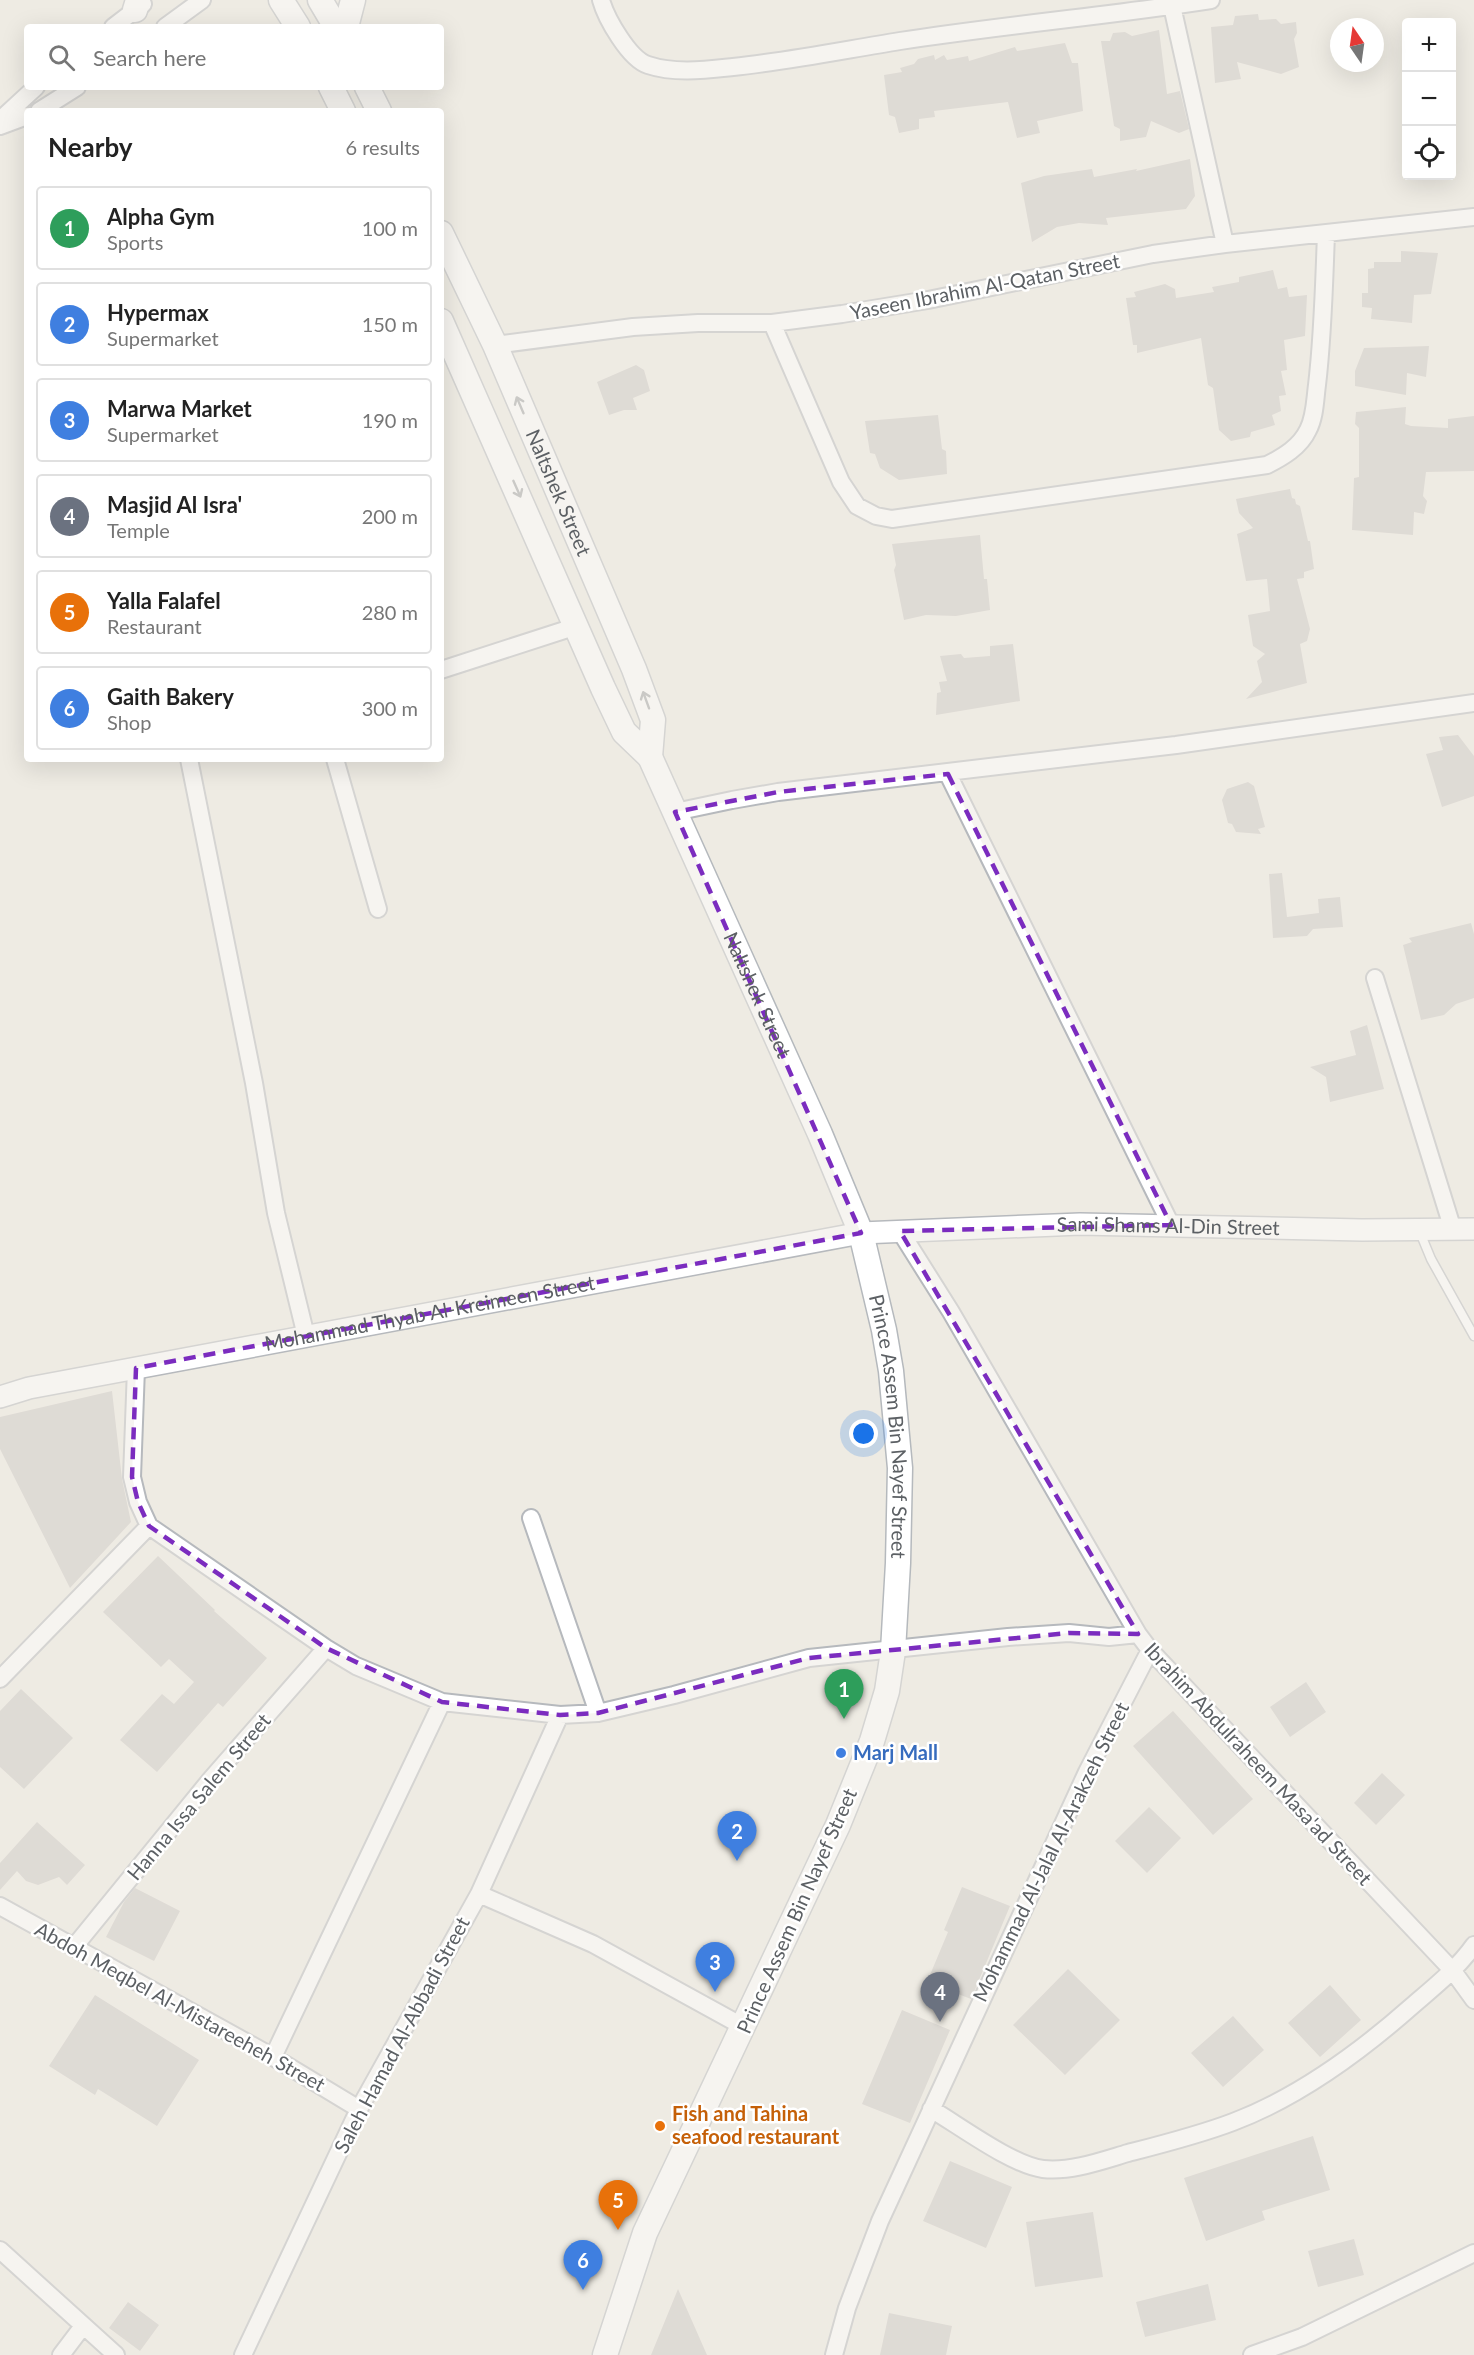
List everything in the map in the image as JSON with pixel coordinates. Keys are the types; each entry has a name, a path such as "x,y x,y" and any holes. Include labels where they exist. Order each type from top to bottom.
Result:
{"main road":[{"path":"282,0 296,24"},
{"path":"320,0 334,24"},
{"path":"347,24 353,0"},
{"path":"332,90 342,108"},
{"path":"369,90 378,108"},
{"name":"Naltshek Street","path":"444,239 495,345 634,669 653,720 650,757"},
{"name":"Naltshek Street","path":"444,328 519,495 574,627 624,732 650,757 806,1102 861,1233"},
{"name":"Prince Assem Bin Nayef Street","path":"605,2355 645,2233 837,1825 872,1741 887,1692 893,1651 900,1468 891,1371 884,1330 861,1233"}],"street":[{"path":"169,24 202,0"},
{"path":"601,0 617,33 632,53 644,64 660,68 696,71 761,64 901,41 1211,0"},
{"path":"116,24 141,3"},
{"path":"1172,6 1225,243"},
{"path":"0,120 33,90"},
{"path":"44,108 72,90"},
{"path":"0,126 24,117"},
{"name":"Yaseen Ibrahim Al-Qatan Street","path":"495,345 633,327 698,323 772,323 881,309 1153,254 1225,243 1474,217"},
{"path":"772,323 841,482 857,506 876,516 892,519 921,517 1043,496 1267,465 1284,457 1300,443 1313,419 1322,348 1326,234"},
{"path":"444,669 574,627"},
{"path":"675,812 778,792 948,774 1187,744 1474,704"},
{"path":"190,762 254,1083 276,1213 306,1336"},
{"path":"336,762 378,909"},
{"path":"948,774 1171,1225"},
{"path":"1375,978 1453,1230"},
{"name":"Sami Shams Al-Din Street","path":"861,1233 1080,1224 1474,1229"},
{"name":"Ibrahim Abdulraheem Masa'ad Street","path":"900,1232 951,1312 1138,1634 1150,1650 1453,1971 1474,2000"},
{"name":"Mohammad Thyab Al-Kreimeen Street","path":"0,1397 29,1388 861,1233"},
{"path":"136,1368 132,1477 138,1502 148,1526 326,1648 356,1666 442,1702 560,1715 598,1713 809,1658 1019,1636 1070,1633 1109,1637 1138,1634"},
{"path":"531,1518 598,1713"},
{"path":"0,1679 148,1526"},
{"name":"Hanna Issa Salem Street","path":"74,1947 211,1779 326,1648"},
{"name":"Mohammad Al-Jalal Al-Arakzeh Street","path":"834,2355 847,2307 870,2245 1087,1772 1150,1650"},
{"path":"273,2057 442,1702"},
{"name":"Saleh Hamad Al-Abbadi Street","path":"243,2355 359,2109 479,1894 560,1715"},
{"path":"479,1894 593,1944 744,2026"},
{"name":"Abdoh Meqbel Al-Mistareeheh Street","path":"0,1906 273,2057 359,2109"},
{"path":"932,2109 1020,2163 1054,2170 1143,2149 1234,2122 1280,2100 1320,2076 1379,2034 1453,1971 1474,1945"},
{"path":"0,2250 116,2355"},
{"path":"1252,2355 1302,2337 1474,2253"},
{"path":"61,2355 83,2326"}],"lane":[{"path":"1419,1230 1431,1258 1474,1336"}],"highlighted area":[{"path":"948,774 1171,1225 900,1231 1138,1634 1069,1633 809,1658 598,1713 560,1715 442,1702 326,1648 149,1526 138,1502 132,1477 136,1368 861,1233 675,812 778,792"}],"building":[{"path":"1258,14 1259,20 1276,19 1281,24 1296,22 1297,33 1294,39 1299,67 1281,74 1237,62 1241,79 1215,83 1211,27 1233,25 1235,16"},
{"path":"1159,30 1167,94 1180,91 1189,129 1179,133 1151,121 1146,137 1120,141 1120,129 1114,126 1101,41 1110,41 1113,33 1125,32 1132,36"},
{"path":"1065,43 1072,63 1078,63 1083,111 1037,121 1040,133 1017,138 1008,102 934,111 935,117 919,119 919,129 899,133 895,117 889,115 884,75 902,72 900,68 914,64 918,59 934,55 935,60 944,55 947,60 968,56 969,61 1015,47 1017,51"},
{"path":"1190,159 1195,196 1186,209 1106,218 1108,225 1079,223 1057,227 1032,242 1021,183 1044,176 1092,169 1094,177 1137,169 1136,171"},
{"path":"1401,251 1438,253 1431,294 1414,295 1412,323 1371,319 1372,308 1362,307 1362,293 1368,293 1368,269 1374,268 1374,262 1401,262"},
{"path":"1273,270 1278,289 1287,287 1289,297 1307,295 1305,336 1284,340 1287,370 1281,371 1286,395 1279,396 1281,411 1272,415 1275,425 1251,432 1250,437 1231,441 1219,430 1213,388 1208,385 1201,338 1137,353 1137,345 1133,345 1126,298 1136,297 1134,292 1165,284 1175,289 1176,298 1214,292 1212,287 1239,282 1239,277"},
{"path":"1429,346 1426,377 1407,373 1406,395 1355,386 1355,371 1364,348"},
{"path":"636,365 644,370 650,391 633,398 637,410 624,410 609,415 597,382"},
{"path":"1406,407 1405,424 1411,426 1448,428 1448,419 1474,416 1474,471 1426,472 1423,496 1427,501 1424,514 1414,512 1413,535 1352,530 1354,478 1359,477 1359,428 1355,424 1356,412"},
{"path":"938,415 942,449 946,451 947,474 899,480 880,468 875,454 870,453 865,421"},
{"path":"1290,489 1292,498 1300,506 1308,541 1310,541 1314,569 1304,572 1304,578 1297,579 1310,629 1307,641 1300,644 1307,683 1246,699 1262,682 1257,661 1265,654 1253,646 1248,615 1270,611 1267,579 1246,581 1237,534 1253,528 1239,513 1236,499"},
{"path":"980,535 984,579 987,579 990,610 956,616 926,615 904,620 894,570 896,565 892,544"},
{"path":"1013,644 1020,701 936,715 937,693 941,692 939,682 947,681 940,656 961,654 964,658 990,656 990,646"},
{"path":"1458,735 1474,756 1474,796 1442,807 1426,754 1443,750 1439,737"},
{"path":"1248,782 1254,786 1265,827 1258,829 1261,834 1236,832 1232,824 1228,823 1222,800 1227,789"},
{"path":"1282,873 1287,917 1319,913 1318,899 1340,897 1343,927 1313,929 1307,936 1273,938 1269,874"},
{"path":"1471,923 1474,934 1474,998 1456,1004 1444,1015 1421,1020 1403,945 1412,942 1409,938"},
{"path":"1367,1025 1384,1089 1330,1102 1326,1077 1310,1067 1356,1055 1350,1031"},
{"path":"112,1391 122,1479 131,1522 70,1588 0,1449 0,1417"},
{"path":"158,1556 214,1611 267,1658 223,1707 218,1703 157,1772 120,1740 162,1694 174,1704 194,1682 169,1659 161,1667 103,1612"},
{"path":"1306,1682 1326,1712 1290,1737 1270,1707"},
{"path":"21,1689 73,1738 24,1789 0,1767 0,1711"},
{"path":"1173,1711 1253,1799 1213,1835 1133,1746"},
{"path":"1382,1773 1405,1795 1376,1825 1354,1803"},
{"path":"1149,1807 1181,1838 1147,1873 1115,1841"},
{"path":"37,1822 85,1865 67,1885 59,1877 38,1885 26,1881 17,1871 0,1890 0,1863"},
{"path":"962,1887 1010,1906 971,1999 927,1982 948,1932 944,1930"},
{"path":"135,1888 180,1911 154,1961 106,1937 124,1902"},
{"path":"1068,1969 1120,2020 1065,2075 1013,2025"},
{"path":"1330,1985 1361,2020 1320,2057 1288,2023"},
{"path":"95,1995 199,2060 157,2126 98,2089 95,2095 49,2066"},
{"path":"902,2010 950,2030 910,2123 862,2104"},
{"path":"1233,2016 1264,2050 1223,2087 1191,2053"},
{"path":"1313,2136 1330,2190 1262,2211 1265,2220 1206,2241 1184,2178"},
{"path":"950,2161 1012,2187 986,2248 923,2221"},
{"path":"1093,2212 1103,2277 1035,2287 1026,2222"},
{"path":"1354,2239 1364,2275 1318,2287 1308,2251"},
{"path":"1208,2284 1216,2320 1145,2337 1136,2302"},
{"path":"678,2289 707,2355 651,2355"},
{"path":"128,2302 159,2325 140,2351 109,2328"},
{"path":"889,2313 952,2326 946,2355 880,2355"}],"place":[{"name":"Alpha Gym","path":"844,1719"},
{"name":"Marj Mall","path":"841,1753"},
{"name":"Hypermax","path":"737,1861"},
{"name":"Marwa Market","path":"715,1992"},
{"name":"Masjid Al Isra'","path":"940,2022"},
{"name":"Fish and Tahina seafood restaurant","path":"660,2126"},
{"name":"Yalla Falafel","path":"618,2230"},
{"name":"Gaith Bakery","path":"583,2290"}]}
